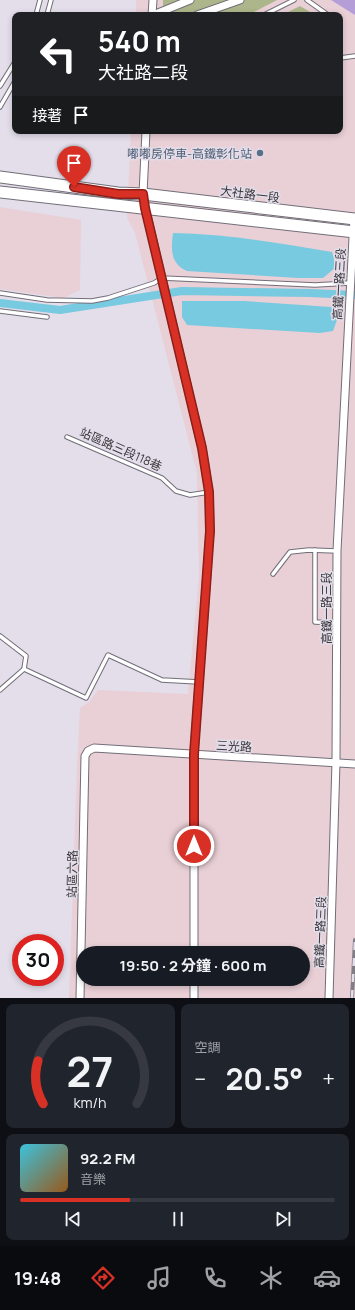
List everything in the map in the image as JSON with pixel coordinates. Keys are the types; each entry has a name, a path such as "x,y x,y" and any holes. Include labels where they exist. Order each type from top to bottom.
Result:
{"street":[{"path":"153,0 153,12"},
{"path":"160,12 190,0"},
{"path":"206,12 240,0"},
{"path":"146,134 143,194 145,208 202,448 209,492 210,531 194,754 194,946"},
{"name":"大社路一段","path":"0,177 118,194 143,194 354,219"},
{"path":"0,192 354,232"},
{"name":"高鐵一路三段","path":"329,998 336,762 337,552 352,308 350,283 354,219"},
{"name":"三光路","path":"88,751 94,748 355,764"},
{"name":"站區六路","path":"80,998 85,756 88,751"},
{"path":"194,986 194,998"}],"lane":[{"path":"37,12 40,0"},
{"path":"48,12 51,0"},
{"path":"270,12 294,0"},
{"path":"307,0 324,12"},
{"path":"343,58 355,56"},
{"path":"0,86 12,67"},
{"path":"0,107 12,86"},
{"path":"0,293 47,300 92,301 147,285 162,278 315,285 350,283"},
{"path":"0,311 47,317"},
{"name":"站區路三段118巷","path":"67,437 162,478 176,491 190,495 209,492"},
{"path":"273,574 290,552 315,550 337,552"},
{"path":"315,550 315,622 337,623"},
{"path":"0,636 26,656 24,669 1,688"},
{"path":"24,669 86,698 108,655 162,680 200,682"}],"shaded area":[{"path":"136,0 355,0 355,998 69,998 80,708 89,702 98,690 188,694 199,576 197,473 135,233 127,218 131,134 343,134 343,12 136,12"},
{"path":"0,207 81,220 80,290 63,298 0,289"}],"green space":[{"path":"163,0 277,0 254,12 163,12"},
{"path":"300,6 310,12 288,12"}],"water":[{"path":"173,233 233,237 332,252 336,267 323,278 298,278 187,271 177,264 173,255"},
{"path":"182,301 244,301 331,307 338,317 333,331 320,333 187,325 182,317"}],"building":[{"path":"331,0 355,0 355,15"}],"waterway":[{"path":"0,303 60,310 182,291 355,295"}],"railway":[{"path":"352,998 355,940"}],"place":[{"name":"嘟嘟房停車-高鐵彰化站","path":"260,153"}],"route":[{"path":"74,187 118,194 143,194 145,208 202,448 209,492 210,531 194,754 194,846"}]}
